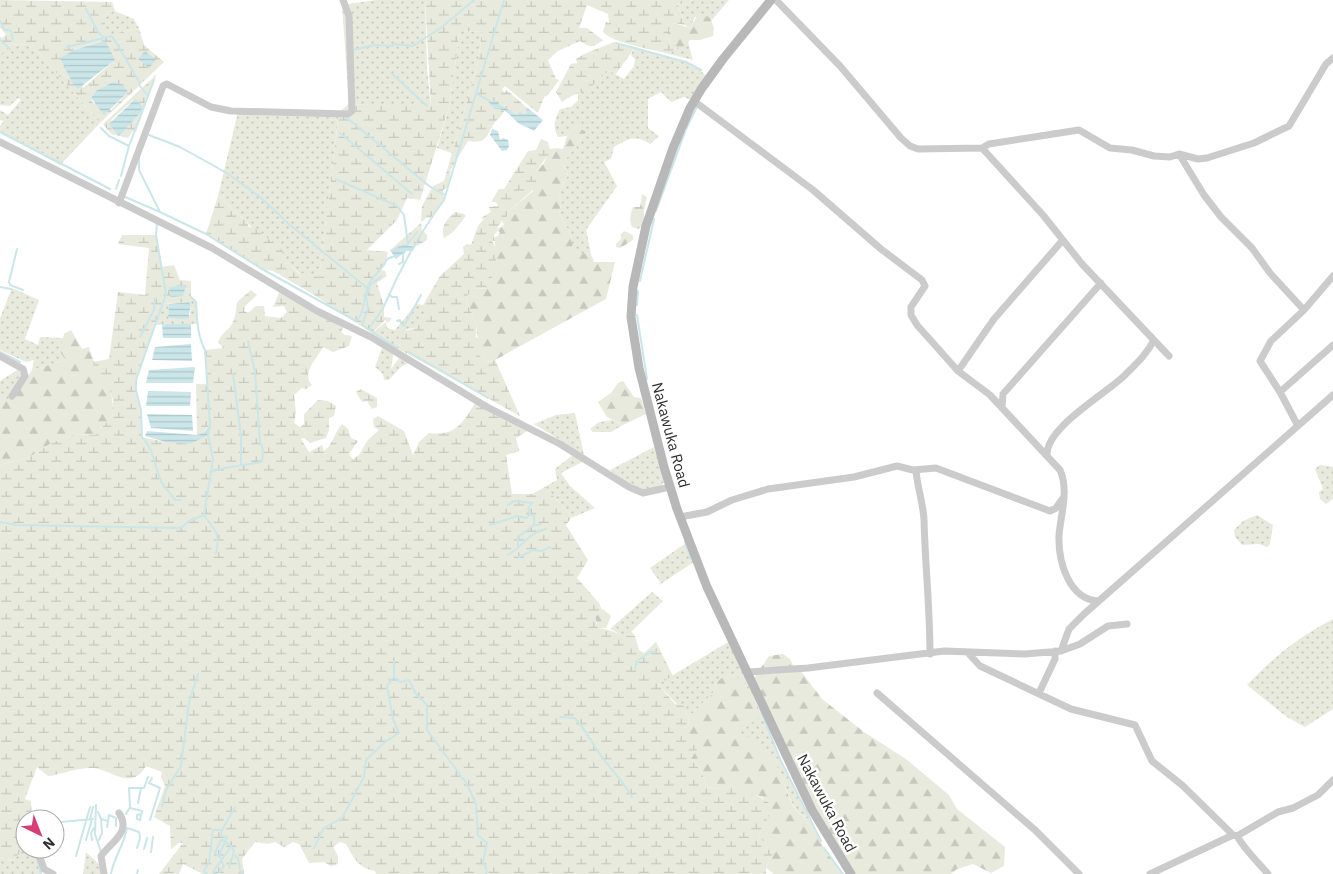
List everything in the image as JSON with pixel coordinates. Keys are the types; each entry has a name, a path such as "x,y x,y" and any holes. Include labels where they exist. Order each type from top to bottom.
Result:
{"main road":[{"name":"Nakawuka Road","path":"771,0 723,59 694,101 673,148 650,214 638,258 631,300 633,332 639,368 670,487 710,593 812,810 851,874"}],"street":[{"path":"119,202 163,86 167,84 211,107 231,111 348,114 352,111 349,16 343,0"},
{"path":"776,0 840,66 910,146 918,150 982,148 989,144 1079,130 1110,148 1132,150 1154,156 1170,157 1179,154 1198,159 1207,158 1254,143 1289,126 1326,64 1333,58"},
{"path":"694,101 805,184 881,249 922,280 925,286 912,307 911,315 958,371 990,396 1038,445 1060,470 1066,482 1059,538 1063,565 1071,586 1085,599 1088,607 1086,612"},
{"path":"0,142 212,248 317,311 371,337 486,407 560,444 609,472 629,488 643,493 670,487"},
{"path":"982,148 993,162 1015,183 1062,242 1169,356"},
{"path":"1179,154 1204,195 1221,217 1252,248 1270,273 1304,310"},
{"path":"958,371 994,319 1062,242"},
{"path":"1298,426 1260,360 1270,342 1304,310 1333,276"},
{"path":"990,396 995,397 1003,394 1101,283"},
{"path":"1047,455 1048,444 1076,413 1125,375 1142,359 1154,340"},
{"path":"1280,392 1333,345"},
{"path":"0,356 23,369 25,376 12,396"},
{"path":"1002,408 1003,394"},
{"path":"1039,693 1069,629 1333,396"},
{"path":"1038,445 1048,444"},
{"path":"680,517 707,512 732,500 768,489 854,477 898,466 916,470 936,468 1050,511 1056,508 1064,497"},
{"path":"916,470 924,518 922,535 930,615 930,654"},
{"path":"1085,599 1099,602"},
{"path":"748,672 808,668 944,651 969,654 1058,651 1080,644 1108,626 1127,624"},
{"path":"969,654 980,666 1071,709 1135,725 1152,761 1182,785 1235,836 1244,849 1252,854 1268,874"},
{"path":"877,693 1035,830 1079,874"},
{"path":"1150,874 1235,836 1278,812 1301,804 1318,795 1333,780"},
{"path":"104,874 101,856 123,832 124,820 119,813"},
{"path":"40,859 44,869 53,874"}],"green space":[{"path":"0,0 112,2 115,11 108,12 105,17 105,36 139,28 144,45 164,62 100,123 31,44 9,45 2,53 0,52 0,36 2,38 6,34 0,28","holes":["102,41 115,60 83,88 74,50","96,91 128,92 111,110 93,103 91,98"]},
{"path":"376,0 425,0 427,68 431,108 349,104 342,5"},
{"path":"425,0 692,0 688,5 677,3 685,25 674,23 666,34 672,47 677,47 669,54 608,36 603,32 606,22 609,23 608,14 587,5 579,28 587,28 603,40 597,45 592,46 580,41 558,51 548,60 556,79 559,80 548,95 544,97 538,113 505,86 502,90 505,92 507,90 526,107 527,113 517,115 499,104 504,111 484,139 475,142 468,141 451,169 448,187 443,190 444,200 431,219 428,217 421,222 422,206 433,186 444,181 478,62 482,32 460,31 449,107 420,200 407,198 397,220 367,250 388,252 385,264 381,270 385,271 387,276 377,283 384,306 384,317 392,318 389,322 385,320 372,333 311,293 273,271 262,269 206,234 218,196 247,222 249,227 255,228 282,250 284,264 288,263 299,274 309,272 319,278 339,112 349,104 431,107"},
{"path":"692,0 729,0 711,21 710,18 695,17 690,28 685,25 677,3 688,5"},
{"path":"115,11 134,19 139,28 105,36 105,17 108,12"},
{"path":"699,13 710,18 714,28 713,36 700,40 690,40 683,48 672,47 666,34 674,23 690,28"},
{"path":"460,31 482,32 478,62 452,153 437,148 449,107"},
{"path":"687,39 693,60 669,54"},
{"path":"614,42 634,47 616,74 610,71 591,87 562,102 556,92 571,64 577,63 576,59 584,54"},
{"path":"31,44 100,123 60,165 0,132 0,126 4,121 0,120 0,110 8,115 21,100 18,98 10,106 0,105 0,52 2,53 9,45"},
{"path":"634,47 695,65 707,77 691,100 684,97 671,102 661,92 648,99 648,128 659,136 650,144 636,138 614,147 611,159 604,162 617,186 586,230 591,254 572,252 571,235 559,213 562,200 558,195 568,175 563,163 586,132 577,126 567,136 558,137 555,130 556,120 560,109 571,107 578,100 578,93 606,73 610,71 624,79 634,66 635,59 631,55"},
{"path":"156,75 136,132 133,131 128,138 111,134 103,124","holes":["133,100 141,112 121,133 111,120"]},
{"path":"239,108 339,112 319,278 300,274 288,263 283,264 247,222 218,196"},
{"path":"577,126 586,132 563,163 568,175 558,195 562,200 559,213 571,235 573,252 591,254 594,262 615,262 606,299 495,360 486,362 479,355 476,324 466,298 472,289 489,288 494,270 495,237 500,232 498,231 504,224 509,211 533,191 536,172 547,156 552,155 557,148 563,149 567,136"},
{"path":"541,139 548,142 550,149 557,148 552,155 547,156 536,172 543,181 509,211 504,224 502,221 497,228 501,227 494,235 495,241 492,241 495,246 496,257 489,288 472,289 466,298 476,324 476,338 483,344 479,355 486,362 495,360 520,416 395,347 402,343 397,333 416,328 427,310 423,305 440,276 464,254 463,247 467,244 471,245 478,226 484,219 481,218 491,212 489,207 498,206 496,202 491,202 499,189 504,189 528,151 536,150"},
{"path":"642,194 647,197 644,225 638,229 632,227 630,217 633,207 640,207"},
{"path":"455,212 466,216 453,232 444,238 444,226"},
{"path":"421,223 422,230 427,235 427,240 415,247 408,244 388,252"},
{"path":"624,231 633,235 633,240 620,248 616,247 616,244 621,239 621,234"},
{"path":"122,235 156,235 161,267 174,265 180,280 191,281 191,297 193,299 189,302 163,304 136,380 136,390 141,410 142,437 166,442 208,435 209,426 203,433 197,435 196,384 207,384 205,350 223,348 218,342 232,324 237,302 251,290 257,295 245,306 244,311 248,313 256,306 264,306 265,316 281,318 287,312 284,306 273,307 282,286 315,314 342,325 341,332 352,336 349,346 333,352 323,347 309,371 308,376 312,385 306,389 302,388 294,395 296,412 294,423 300,427 304,424 304,414 318,400 328,401 336,406 334,416 329,418 329,430 326,438 310,443 305,438 301,439 309,452 322,445 324,451 330,445 342,424 348,429 351,438 358,441 349,454 353,459 359,455 367,441 379,430 374,427 373,419 378,416 404,431 413,455 419,442 429,433 439,434 447,432 459,425 478,398 532,428 516,438 519,451 506,455 512,494 532,494 545,487 570,515 571,518 566,525 588,560 577,578 599,603 602,610 595,618 598,628 635,636 639,650 644,653 656,642 673,676 658,684 675,704 684,706 685,713 689,717 688,726 684,728 694,738 697,750 691,759 702,772 706,787 722,789 732,785 762,798 771,805 768,818 758,837 770,846 772,856 766,868 766,874 376,874 375,871 360,865 346,844 340,842 333,847 338,856 338,864 331,866 324,862 309,863 299,844 293,842 284,847 275,842 268,844 255,842 242,859 244,874 203,874 183,864 179,874 159,874 183,843 179,843 171,849 170,826 154,817 165,786 161,777 162,772 146,766 134,777 128,778 94,768 48,776 37,767 25,799 31,801 31,809 15,809 15,858 13,860 0,858 0,465 30,457 53,442 76,434 95,435 113,415 113,400 106,379 94,377 89,368 94,365 93,362 109,359 118,292 145,295 149,248 118,244"},
{"path":"12,288 39,300 25,339 38,345 40,337 63,338 66,360 32,370 34,360 26,362 0,350 0,318"},
{"path":"193,299 196,302 197,324 156,325 163,303 169,304 168,318 190,315 191,305 189,302"},
{"path":"416,304 423,305 428,310 416,328 407,329 401,339 402,343 395,347 372,333 387,321 389,322 386,323 387,328 395,330"},
{"path":"71,330 82,349 89,347 94,362 106,379 112,397 113,415 95,435 76,434 53,442 30,457 0,465 0,402 15,396 32,370 66,360 58,349 64,334"},
{"path":"383,345 394,349 391,369 399,358 411,361 401,367 389,380 384,380 383,374 375,367"},
{"path":"19,369 22,377 9,399 0,402 0,381"},
{"path":"623,381 634,397 641,398 646,414 623,425 607,417 598,402 611,393 618,383"},
{"path":"361,389 377,398 377,407 372,409 367,401 362,402 356,392"},
{"path":"575,413 584,455 534,424 556,415"},
{"path":"612,420 623,425 611,432 593,432 590,429 599,422"},
{"path":"654,447 664,482 658,488 651,491 636,488 610,470"},
{"path":"574,454 584,461 561,473 570,486 595,508 571,518 545,487 557,480 555,469"},
{"path":"1320,465 1333,467 1333,499 1326,504 1320,499 1319,492 1323,489 1315,469"},
{"path":"1257,515 1273,525 1270,544 1267,547 1259,544 1242,545 1235,537 1234,530 1243,521"},
{"path":"686,543 694,562 659,585 660,582 650,568"},
{"path":"652,592 663,601 631,632 635,636 624,636 610,629"},
{"path":"603,609 611,616 606,628 598,628 595,617"},
{"path":"1333,619 1333,709 1305,727 1287,717 1247,685 1287,648"},
{"path":"730,641 781,761 809,819 802,815 792,803 779,771 772,760 751,737 741,739 741,731 716,683 713,693 689,717 658,684"},
{"path":"783,654 790,659 793,665 789,671 801,671 822,699 864,732 906,759 949,795 957,809 1005,847 1004,866 991,873 973,864 957,869 951,874 855,874 813,803 754,678 769,656"},
{"path":"729,672 744,681 761,716 741,731 741,739 751,736 775,763 796,810 809,819 824,848 843,874 774,874 766,868 772,856 758,837 768,818 763,797 744,792 732,785 723,789 706,787 702,772 691,759 684,728 688,726 689,717 713,693 716,683"},
{"path":"86,852 101,866 102,874 83,874"},
{"path":"15,857 15,859 40,859 44,871 40,874 0,874 0,858 12,860"}],"water":[{"path":"103,41 106,42 115,60 78,89 73,84 60,58 74,50"},
{"path":"145,51 156,60 149,68 138,59"},
{"path":"113,82 123,85 128,92 104,115 91,98 96,91"},
{"path":"135,99 142,106 141,112 121,134 117,134 109,124"},
{"path":"493,100 517,115 520,112 522,114 527,113 526,107 543,120 534,131 518,123 504,111 495,109 490,104"},
{"path":"492,129 498,131 500,140 503,138 508,140 509,146 507,150 502,151 490,135"},
{"path":"405,244 415,247 413,251 406,251 396,259 390,250"},
{"path":"186,285 183,296 171,297 169,287"},
{"path":"189,302 191,305 188,319 168,318 169,304"},
{"path":"162,324 191,324 191,338 163,338"},
{"path":"191,344 192,361 152,360 155,347"},
{"path":"195,367 193,383 146,383 149,370"},
{"path":"148,391 191,392 190,406 146,406"},
{"path":"147,414 192,415 193,431 151,428"},
{"path":"210,426 208,435 190,444 166,442 145,436 147,431 197,435 203,433"}],"waterway":[{"path":"352,50 375,45 413,46 442,27 474,0"},
{"path":"369,330 383,308 412,250 444,200 504,0"},
{"path":"86,9 98,32 104,38"},
{"path":"0,21 4,29 11,31 13,40"},
{"path":"67,47 112,36 140,83"},
{"path":"0,40 10,49"},
{"path":"616,43 686,62 701,70"},
{"path":"391,73 427,106"},
{"path":"121,176 129,146 154,80"},
{"path":"140,86 148,96"},
{"path":"477,94 490,101"},
{"path":"686,129 697,107"},
{"path":"346,117 429,186 445,195"},
{"path":"101,128 109,136 129,146"},
{"path":"0,132 110,189"},
{"path":"656,211 685,132"},
{"path":"340,133 412,194"},
{"path":"149,135 180,147 225,172 259,196 290,225 366,287"},
{"path":"139,156 139,170 160,212 206,234 262,269 356,321 362,310 369,284 387,259 395,256"},
{"path":"336,179 397,206 404,215 408,244"},
{"path":"116,189 119,180"},
{"path":"123,196 160,212"},
{"path":"640,281 654,219"},
{"path":"157,222 156,235 166,294 136,380 136,390 141,410 142,437 151,452 162,484 175,500 181,500"},
{"path":"408,244 417,232"},
{"path":"17,249 9,282 10,285 23,290"},
{"path":"399,264 403,262 403,254 406,250"},
{"path":"382,276 371,284 366,297 368,309 362,325 397,348"},
{"path":"0,287 11,289"},
{"path":"637,305 638,291"},
{"path":"389,294 392,297 397,297 399,309"},
{"path":"397,321 400,320 404,326 421,295"},
{"path":"191,297 196,302 199,332 205,350 210,426 208,435 213,459 204,515 216,532 218,541 216,554"},
{"path":"140,337 154,310 155,298"},
{"path":"637,315 647,379"},
{"path":"210,472 262,462 263,449 260,443 255,372 248,341"},
{"path":"0,352 20,362"},
{"path":"409,352 488,398"},
{"path":"233,374 241,436 241,464"},
{"path":"490,525 517,516 527,518 530,514 528,508 532,503 514,501 508,505"},
{"path":"530,514 534,516 534,524"},
{"path":"0,522 17,525 181,528 189,521 204,515"},
{"path":"518,548 518,537 534,525 541,524"},
{"path":"508,555 530,536 546,529"},
{"path":"685,542 691,559"},
{"path":"519,557 533,550 542,551 550,547"},
{"path":"635,668 637,661 650,652 656,652"},
{"path":"394,661 394,677 400,682 409,680 416,694 427,705 427,730 467,784 476,804 478,835 487,843 483,862 487,871 486,874"},
{"path":"162,806 166,790 181,766 189,702 198,674"},
{"path":"314,848 324,828 342,818 364,777 366,760 385,742 399,733 393,719 387,686 394,677"},
{"path":"760,709 781,761 821,841"},
{"path":"560,717 575,718 632,797"},
{"path":"126,814 130,807 129,788 144,788 148,777"},
{"path":"150,820 160,788 149,783 152,778"},
{"path":"138,803 141,788"},
{"path":"96,805 95,834 101,852"},
{"path":"76,856 90,807"},
{"path":"90,819 93,807"},
{"path":"218,874 224,866 221,861 231,846 225,841 227,837 221,836 222,830 235,807"},
{"path":"130,808 142,811 140,820 137,819"},
{"path":"98,812 101,819 108,821"},
{"path":"137,819 137,815 141,814"},
{"path":"107,827 109,815 116,818 116,826"},
{"path":"86,840 92,819"},
{"path":"65,822 93,819"},
{"path":"99,840 102,833 101,819"},
{"path":"92,840 91,833 94,828"},
{"path":"111,874 127,828 139,832 140,838 137,848"},
{"path":"207,874 204,871 209,862 213,830 222,830"},
{"path":"151,852 153,837"},
{"path":"144,849 147,838"},
{"path":"222,859 215,853 221,840 225,841"},
{"path":"219,856 225,842"},
{"path":"229,868 234,851 231,846"},
{"path":"824,848 843,874"},
{"path":"233,854 238,858 240,870 243,874"},
{"path":"37,859 41,874"},
{"path":"215,874 213,872 220,862"},
{"path":"137,874 138,870"}]}
